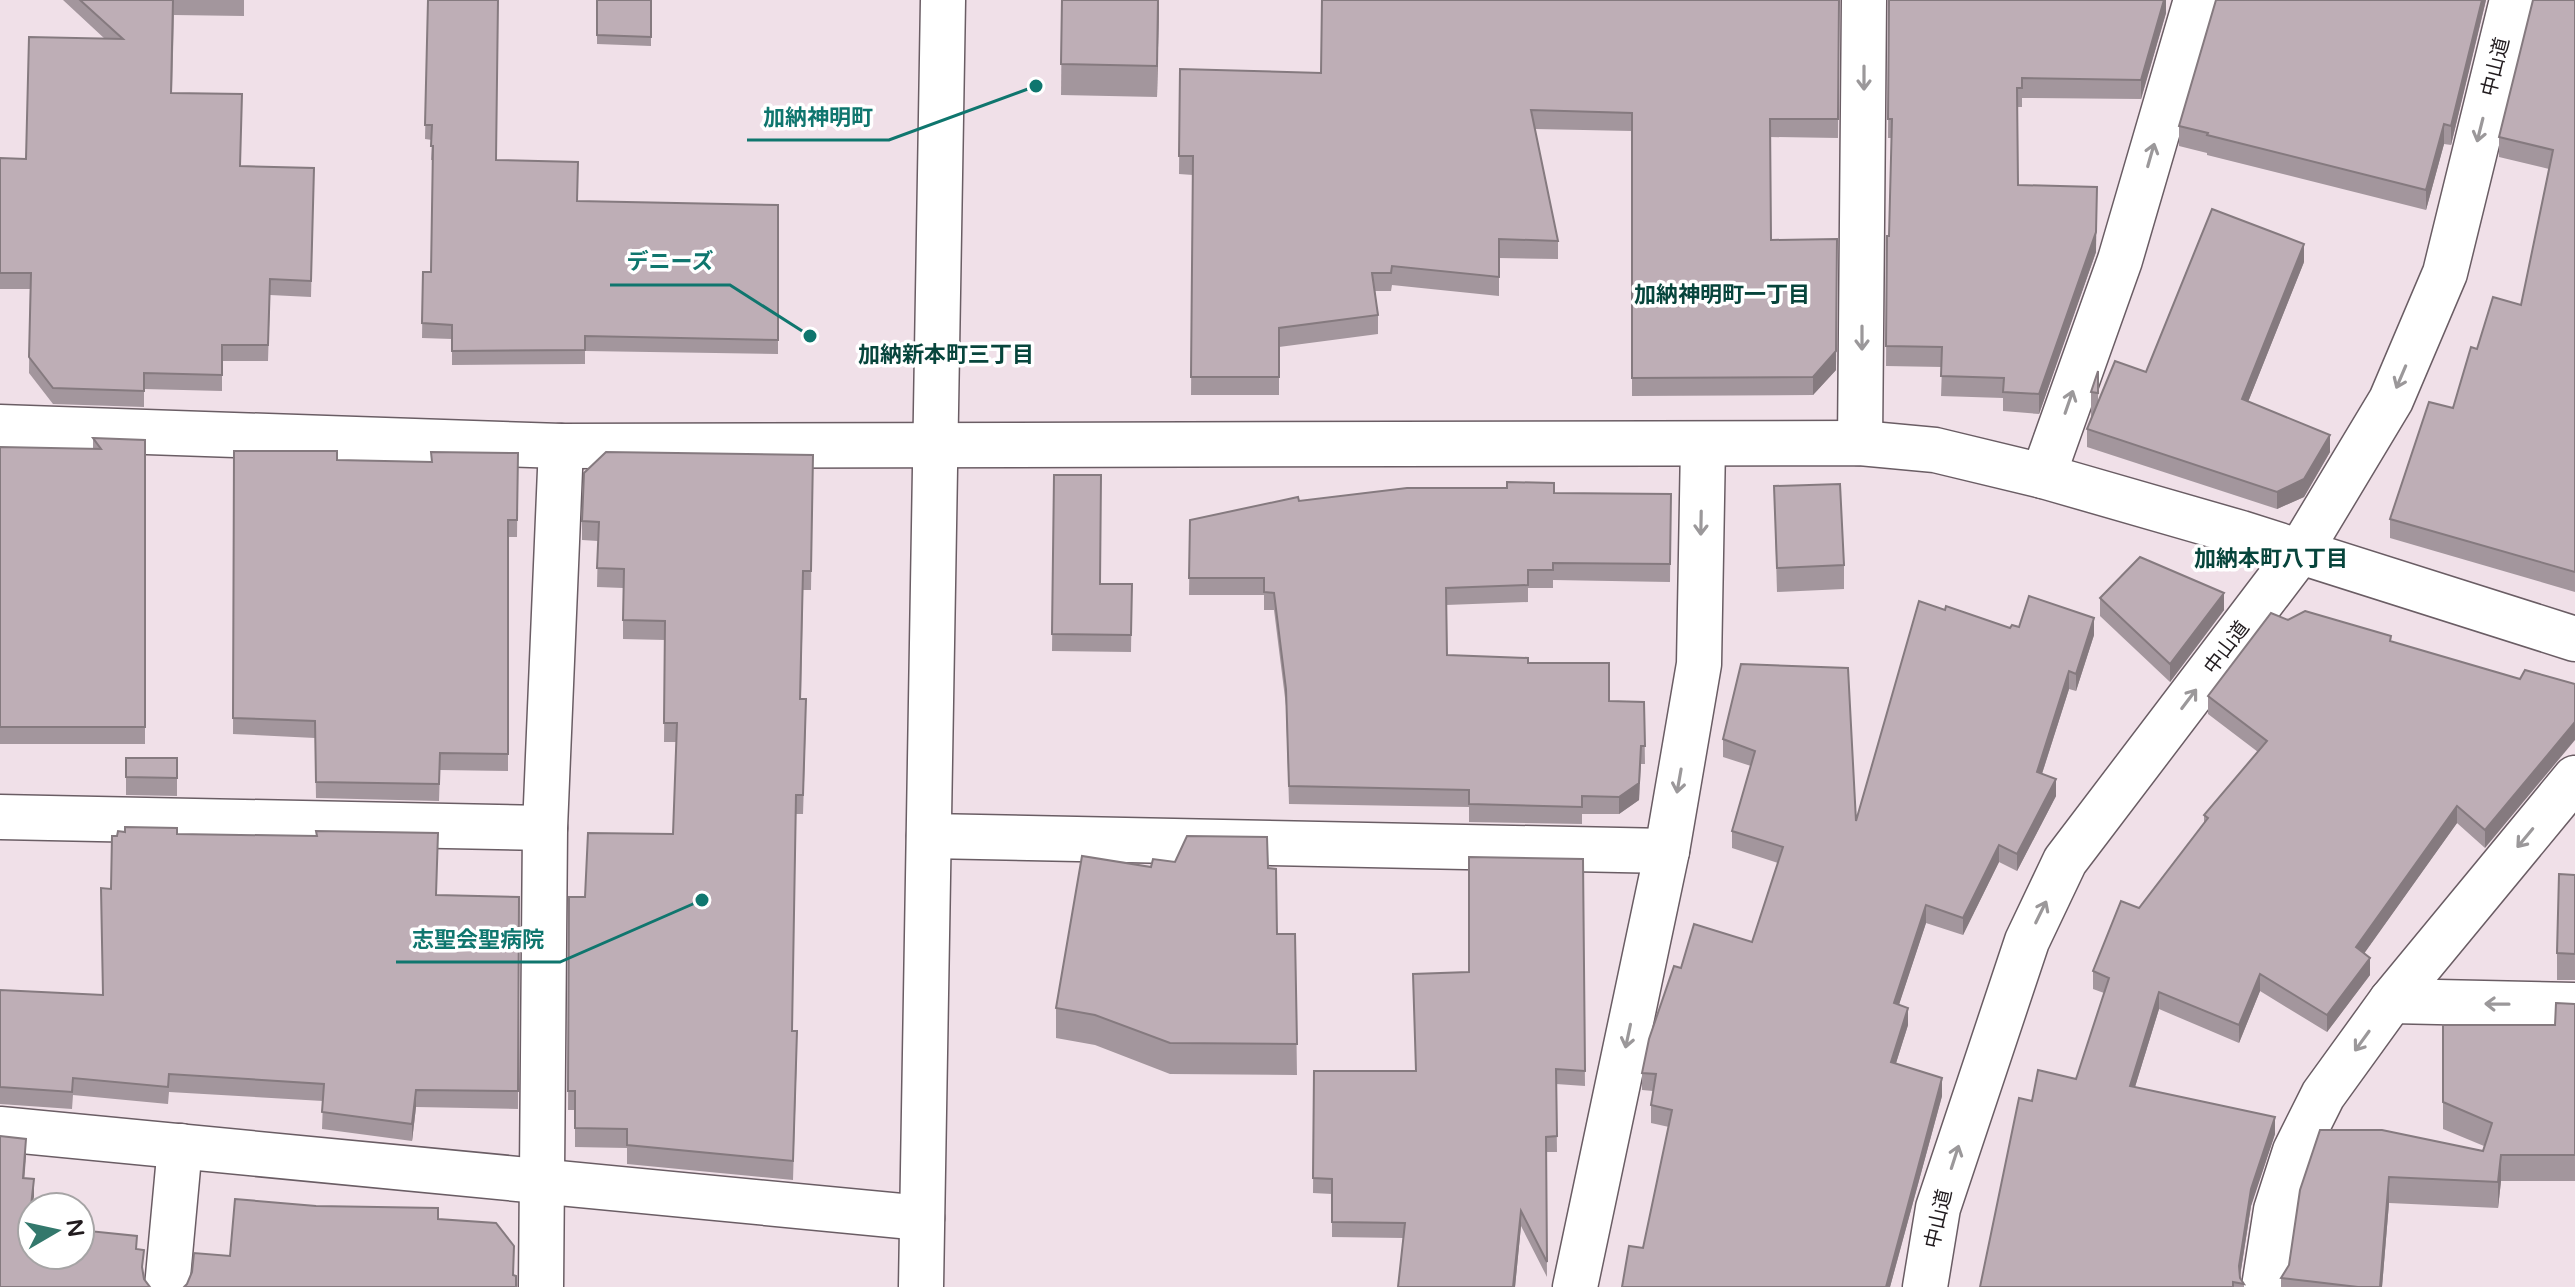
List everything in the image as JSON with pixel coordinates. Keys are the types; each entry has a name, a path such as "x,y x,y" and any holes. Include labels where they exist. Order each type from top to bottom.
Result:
{"street":[{"path":"921,1287 943,0"},
{"path":"1860,443 1864,0"},
{"path":"2043,476 2120,260 2196,0"},
{"name":"中山道","path":"1925,1287 1938,1208 2027,941 2065,861 2299,553 2391,400 2445,273 2512,0"},
{"path":"0,427 561,446 1860,443 1935,450 2043,476 2241,533 2575,639"},
{"path":"1575,1287 1667,851 1699,664 1703,445"},
{"path":"541,1287 545,828 561,446"},
{"path":"2264,1287 2276,1210 2295,1151 2323,1095 2391,1001 2575,778"},
{"path":"0,817 545,828"},
{"path":"929,836 1667,851"},
{"path":"2391,1001 2575,1005"},
{"path":"0,1129 922,1218"},
{"path":"167,1287 180,1146"}],"building":[{"path":"80,0 173,0 171,93 242,94 240,166 314,168 311,281 270,279 268,345 222,345 222,375 144,373 144,391 53,388 29,357 31,273 0,273 0,158 26,159 29,37 123,39"},
{"path":"428,0 498,0 496,160 578,162 577,201 778,205 778,340 585,336 585,350 452,351 452,325 422,323 423,272 431,272 433,146 432,125 425,125"},
{"path":"597,0 651,0 651,37 597,35"},
{"path":"1062,0 1158,0 1157,66 1061,64"},
{"path":"1322,0 1839,0 1838,119 1770,119 1771,240 1837,239 1836,351 1813,377 1632,378 1632,113 1531,110 1558,241 1499,239 1499,277 1392,266 1391,273 1372,273 1378,315 1279,328 1279,377 1191,377 1193,156 1179,156 1180,69 1321,73"},
{"path":"1889,0 2164,0 2141,80 2022,78 2022,88 2017,88 2018,185 2097,187 2096,232 2039,394 2003,392 2004,378 1941,376 1942,347 1886,346 1892,119 1888,119"},
{"path":"2216,0 2482,0 2451,126 2444,124 2426,190 2179,126"},
{"path":"2533,0 2575,0 2575,572 2390,519 2429,402 2453,408 2471,347 2477,349 2493,297 2521,305 2553,150 2499,137"},
{"path":"2212,209 2304,244 2242,399 2330,435 2304,479 2277,492 2087,429 2115,361 2146,372"},
{"path":"2098,371 2098,393 2091,392"},
{"path":"93,438 145,440 145,727 0,727 0,447 101,449"},
{"path":"234,451 337,451 337,460 432,462 431,452 518,453 517,520 508,520 508,754 440,753 439,784 316,782 315,721 233,718"},
{"path":"606,452 813,455 811,571 803,571 800,699 806,699 803,795 796,795 792,1031 797,1031 793,1161 627,1145 627,1129 575,1128 575,1091 568,1091 569,897 585,897 588,833 673,834 677,723 664,723 665,621 623,620 624,569 597,568 599,522 582,521 584,473"},
{"path":"1054,475 1101,475 1100,584 1132,584 1131,635 1052,634"},
{"path":"1507,482 1554,483 1554,493 1671,494 1670,564 1553,563 1553,570 1528,570 1528,585 1446,588 1447,655 1528,658 1528,663 1609,663 1609,701 1644,702 1645,746 1641,746 1639,783 1619,797 1582,796 1582,807 1469,804 1469,790 1289,786 1286,689 1274,593 1264,592 1264,578 1189,578 1190,520 1298,497 1299,501 1407,488 1507,488"},
{"path":"1840,484 1844,565 1777,568 1774,486"},
{"path":"2140,557 2224,593 2170,664 2100,598"},
{"path":"2029,596 2094,618 2076,674 2069,671 2037,772 2056,779 2017,854 1999,845 1963,918 1926,905 1894,1003 1908,1008 1891,1062 1942,1078 1886,1287 1622,1287 1629,1246 1643,1248 1672,1110 1651,1105 1656,1074 1642,1073 1649,1039 1674,966 1681,968 1694,924 1752,942 1783,847 1732,831 1755,751 1723,739 1741,664 1848,668 1856,821 1919,601 1945,610 1946,606 2010,628 2012,625 2019,627"},
{"path":"2305,611 2391,636 2390,641 2520,679 2525,670 2575,684 2575,722 2485,830 2457,806 2356,947 2370,958 2327,1015 2260,974 2239,1025 2159,992 2130,1086 2275,1117 2251,1189 2239,1266 2244,1284 2233,1282 2233,1287 1980,1287 2019,1098 2032,1101 2038,1070 2076,1079 2109,978 2093,971 2121,901 2139,908 2208,818 2204,815 2267,741 2208,696 2271,613 2288,620"},
{"path":"126,758 177,758 177,778 126,777"},
{"path":"125,827 177,828 177,834 317,836 316,831 438,833 436,895 519,897 518,1091 416,1090 412,1124 322,1112 324,1084 169,1074 168,1087 73,1078 72,1092 0,1087 0,990 103,995 101,888 111,889 112,836 117,836 118,831 125,832"},
{"path":"1187,836 1267,837 1268,868 1276,869 1277,934 1295,934 1297,1044 1170,1043 1095,1015 1056,1008 1082,856 1151,867 1153,859 1175,862"},
{"path":"1469,857 1583,859 1585,1071 1556,1069 1557,1136 1546,1137 1547,1262 1521,1211 1513,1287 1398,1287 1405,1223 1332,1222 1332,1179 1313,1178 1314,1071 1416,1071 1413,974 1469,972"},
{"path":"2559,874 2575,875 2575,954 2557,953"},
{"path":"2556,1003 2575,1004 2575,1155 2501,1155 2498,1182 2389,1177 2380,1287 2281,1278 2289,1265 2300,1190 2320,1130 2382,1130 2483,1151 2492,1123 2443,1102 2443,1025 2555,1025"},
{"path":"0,1136 26,1139 23,1178 34,1179 33,1191 16,1191 16,1271 96,1271 96,1232 137,1236 136,1249 144,1250 142,1267 144,1279 150,1287 0,1287"},
{"path":"235,1199 316,1206 438,1208 438,1219 496,1223 514,1246 513,1275 516,1276 516,1287 184,1287 192,1272 194,1253 230,1256"}],"place":[{"name":"加納神明町","path":"1036,86"},
{"name":"デニーズ","path":"810,336"},
{"name":"志聖会聖病院","path":"702,900"}],"district":[{"name":"加納神明町一丁目","path":"1722,295"},
{"name":"加納新本町三丁目","path":"946,355"},
{"name":"加納本町八丁目","path":"2271,559"}]}
